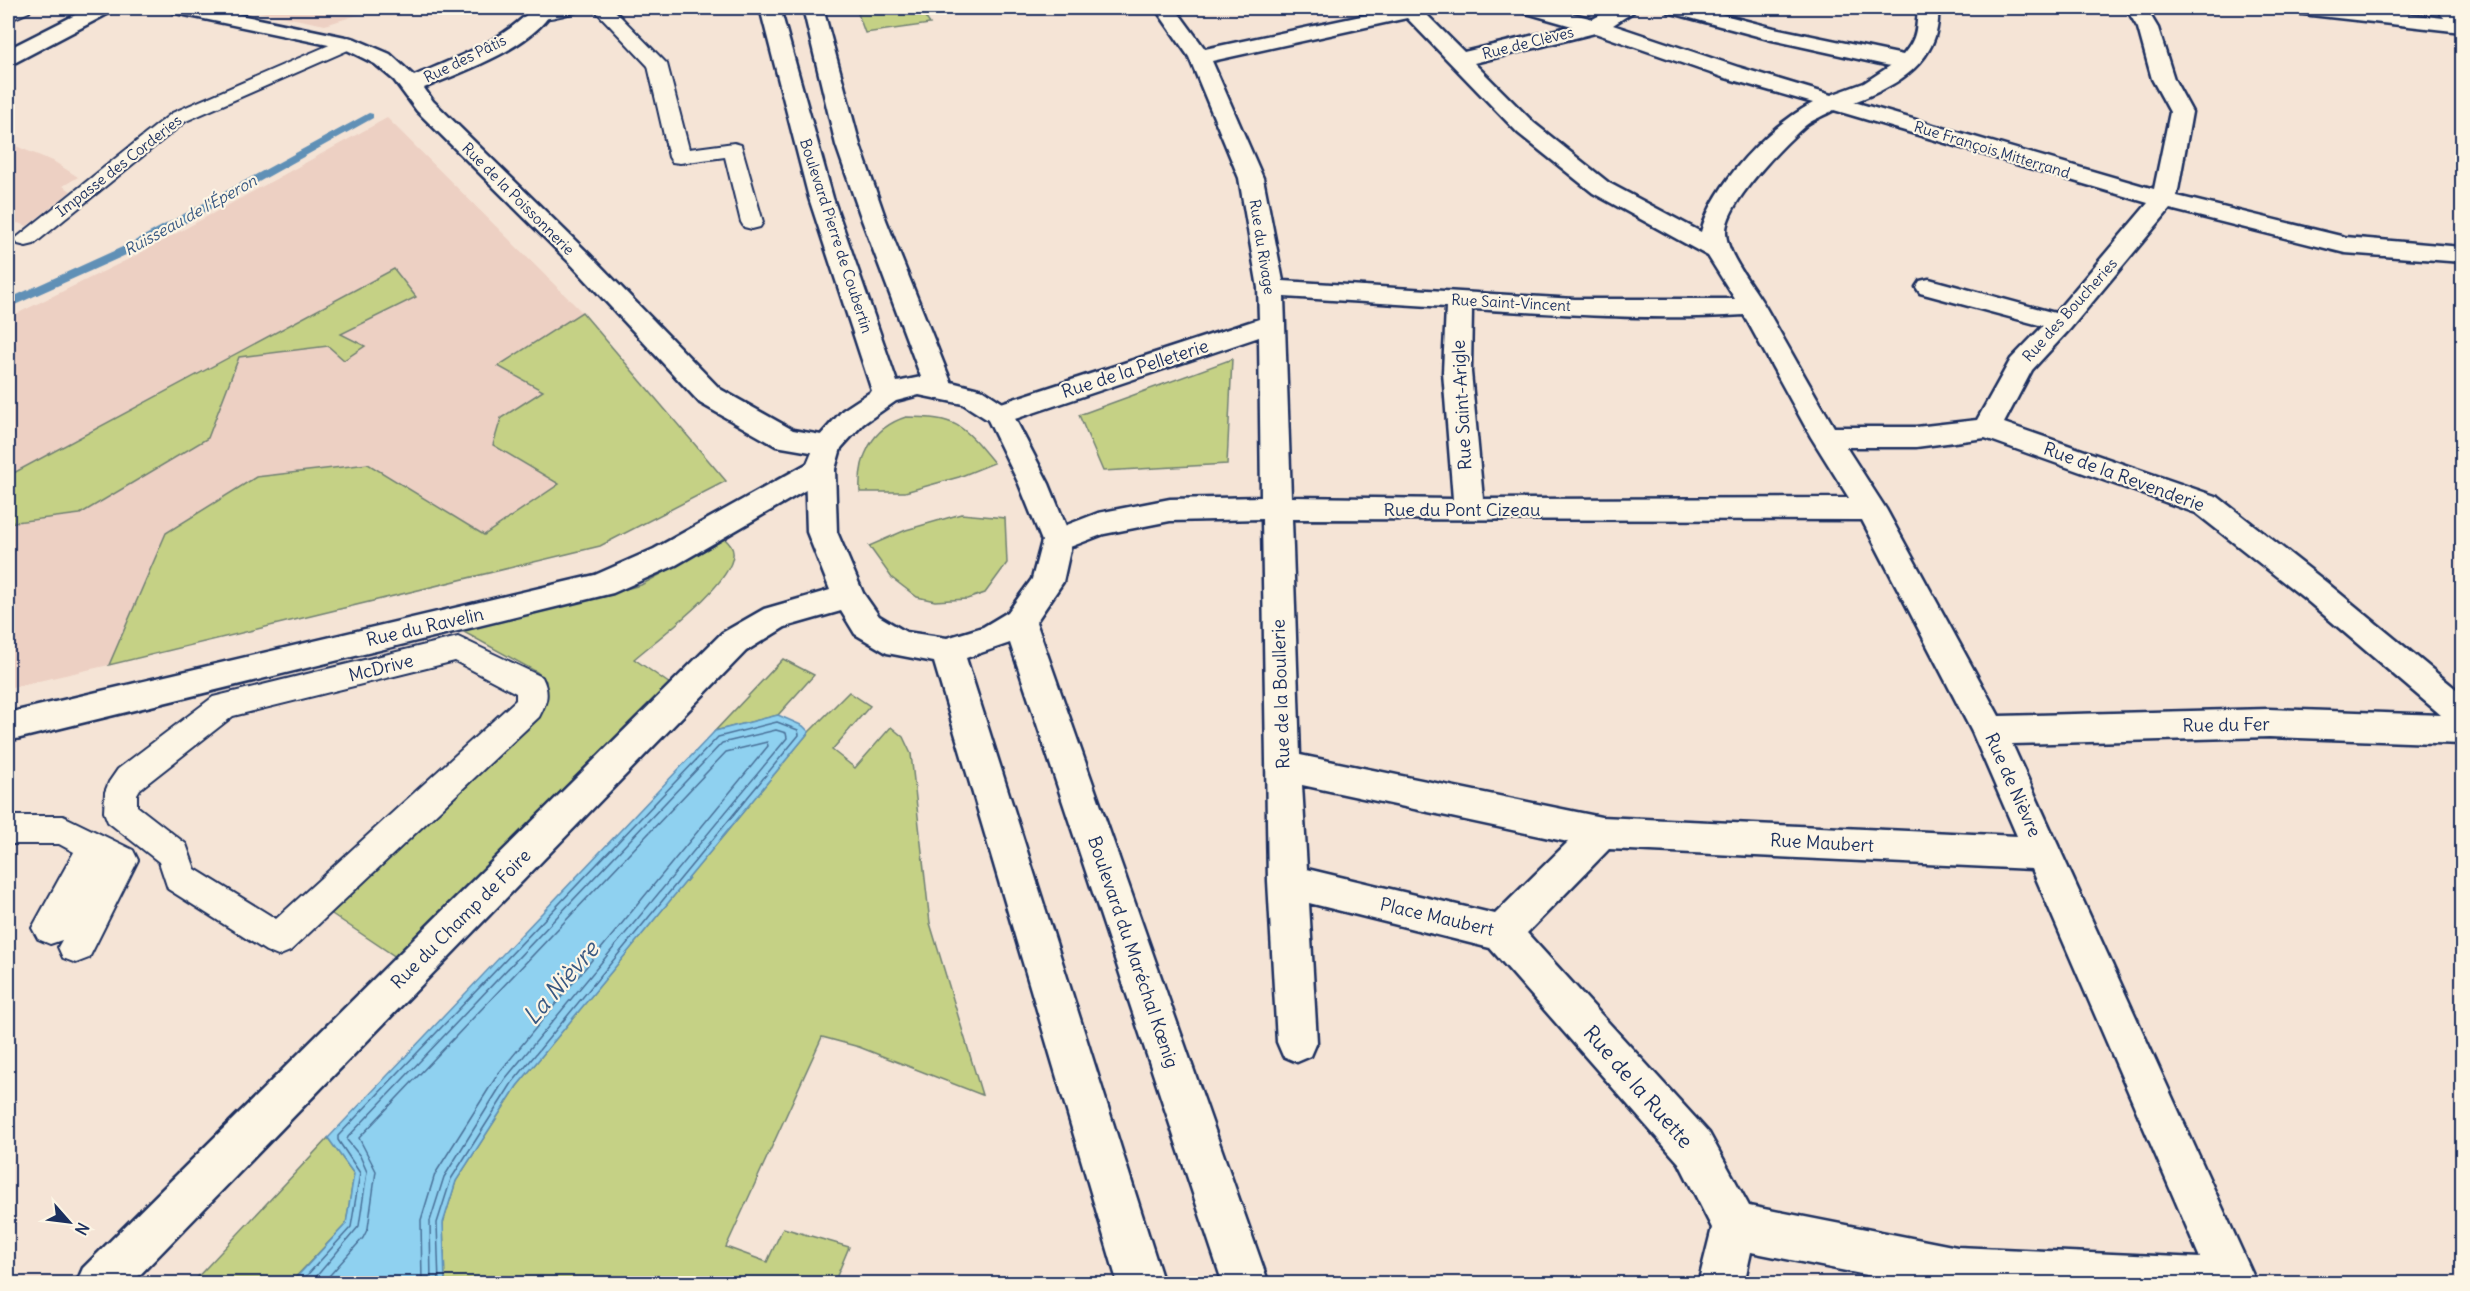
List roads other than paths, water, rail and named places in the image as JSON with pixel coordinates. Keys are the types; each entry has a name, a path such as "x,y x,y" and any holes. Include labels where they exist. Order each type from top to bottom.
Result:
{"street":[{"path":"8,57 104,8"},
{"name":"Rue de la Poissonnerie","path":"180,8 364,47 390,63 412,85 425,106 580,260 710,396 786,439 824,457"},
{"name":"Boulevard Pierre de Coubertin","path":"770,8 821,198 887,394"},
{"path":"813,8 848,146 939,388"},
{"name":"Rue du Rivage","path":"1165,8 1200,57 1251,178 1271,288 1275,508"},
{"name":"Rue François Mitterrand","path":"1530,8 1596,26 1730,72 2164,200 2344,245 2463,254"},
{"name":"Rue de Clèves","path":"1460,60 1596,26 1626,8"},
{"path":"1675,8 1772,34 1908,63"},
{"path":"1752,306 1718,251 1713,232 1717,217 1739,182 1767,149 1800,119 1834,101 1872,87 1908,63 1924,43 1928,29 1928,8"},
{"path":"2136,8 2148,28 2163,79 2181,112 2164,200"},
{"path":"2302,8 2462,27"},
{"path":"1200,57 1385,17 1411,9 1526,128 1601,188 1718,251"},
{"name":"Rue des Pâtis","path":"412,85 455,67 508,39 542,11"},
{"path":"1730,72 1772,34"},
{"name":"Rue des Boucheries","path":"1987,428 2021,365 2061,323 2164,200"},
{"path":"1929,287 2061,323"},
{"name":"Rue Saint-Vincent","path":"1271,288 1587,307 1710,309 1752,306"},
{"name":"Rue Saint-Arigle","path":"1459,299 1457,372 1469,510"},
{"name":"Rue de Nièvre","path":"1752,306 1825,437 1871,509 1989,730 2234,1283"},
{"name":"Rue de la Pelleterie","path":"999,414 1271,324"},
{"path":"824,457 819,492 822,532 849,597 867,625 899,644 947,651 994,637 1019,621 1047,582 1057,541 1034,484 999,414 973,397 939,388 919,386 887,394"},
{"name":"Rue du Ravelin","path":"8,727 602,585 665,557 824,457 853,417 887,394"},
{"name":"Rue de la Revenderie","path":"1825,437 1916,437 1987,428 2207,505 2315,590 2463,713"},
{"name":"Rue du Pont Cizeau","path":"1057,541 1098,524 1170,510 1275,508 1871,509"},
{"name":"Rue de la Boullerie","path":"1275,508 1287,881"},
{"name":"Rue du Champ de Foire","path":"99,1284 734,642 775,618 849,597"},
{"name":"Boulevard du Maréchal Kœnig","path":"1019,621 1246,1284"},
{"path":"947,651 1141,1284"},
{"name":"Rue du Fer","path":"1989,730 2270,723 2463,730"},
{"path":"1283,766 1601,833"},
{"name":"Rue Maubert","path":"1601,833 2044,853"},
{"name":"Place Maubert","path":"1287,881 1502,933 1601,833"},
{"path":"1287,881 1297,1042"},
{"name":"Rue de la Ruette","path":"1502,933 1694,1148 1735,1226"},
{"path":"1721,1284 1735,1226 1957,1270 2234,1283"}],"lane":[{"path":"8,15 22,8"},
{"path":"542,11 569,8"},
{"path":"602,8 657,64 680,158 734,149 752,222"},
{"path":"2445,8 2462,27"},
{"name":"Impasse des Corderies","path":"26,239 178,117 348,43"},
{"name":"McDrive","path":"458,649 531,686 532,698 528,708 278,940 180,878 174,854 120,813 121,792 129,779 224,706 458,649"},
{"path":"8,830 63,830 95,847 63,938"}],"water":[{"name":"La Nièvre","path":"778,715 803,726 809,732 517,1086 456,1181 443,1223 445,1283 291,1283 346,1224 354,1174 328,1138 715,731"}],"waterway":[{"name":"Ruisseau de l'Éperon","path":"8,304 133,247 369,116"}]}
